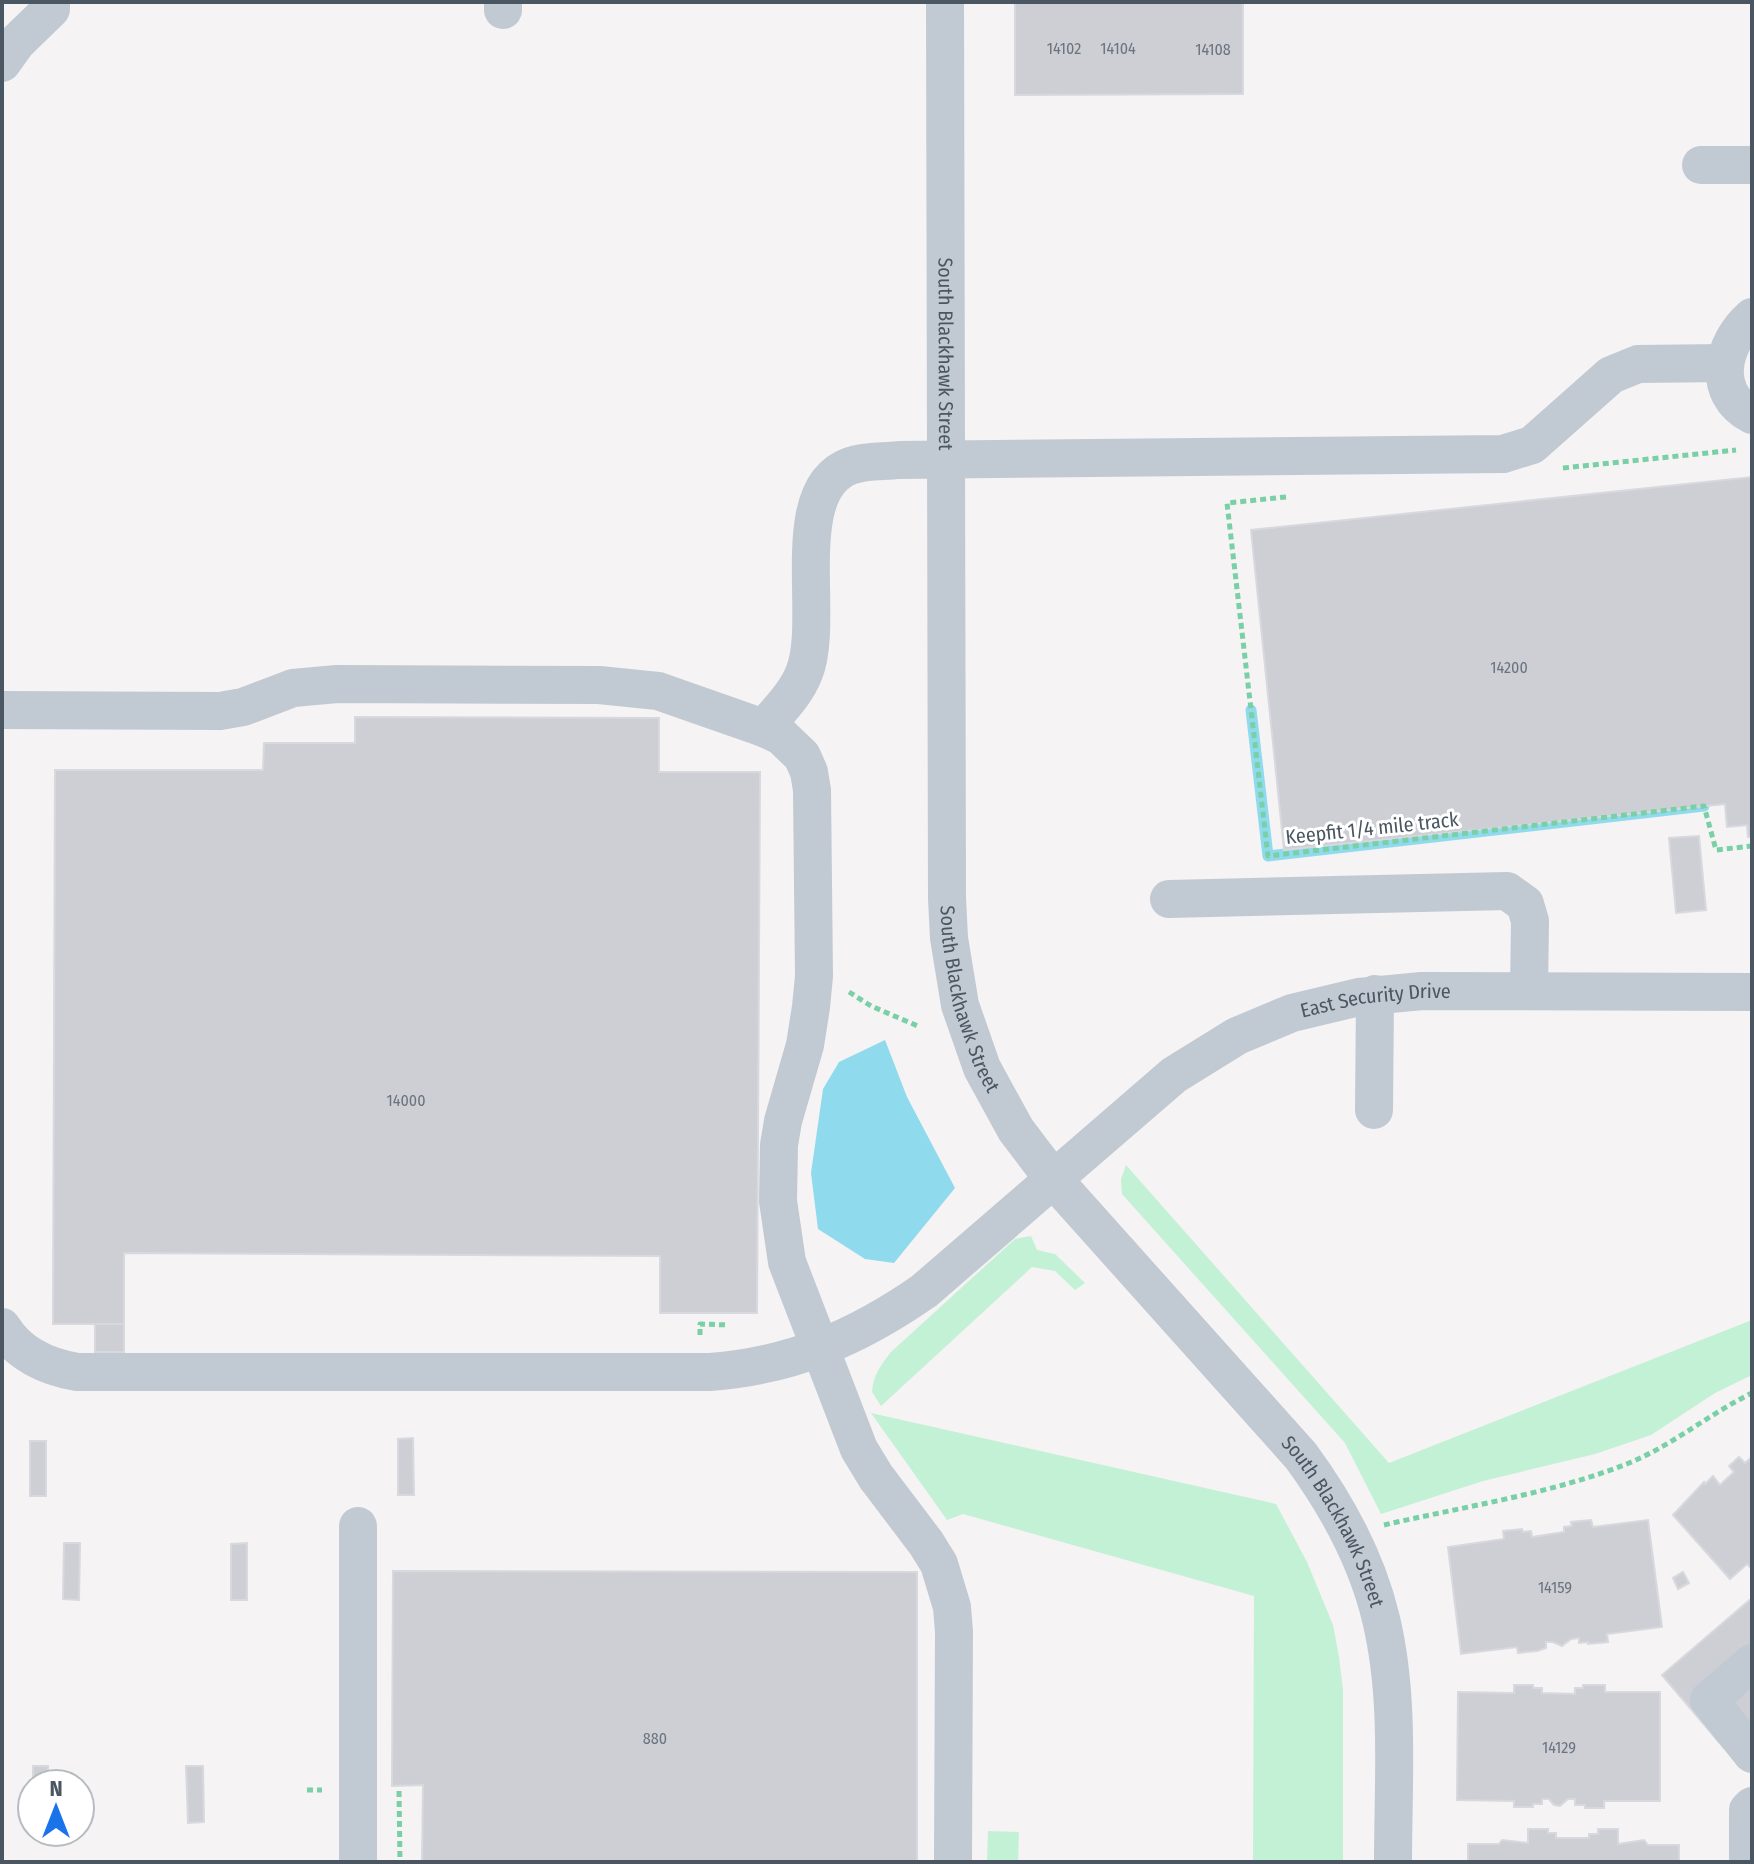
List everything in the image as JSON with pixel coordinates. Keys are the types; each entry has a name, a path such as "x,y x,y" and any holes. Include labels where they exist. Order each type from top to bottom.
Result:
{"street":[{"path":"2,63 17,42 51,9 51,2"},
{"name":"South Blackhawk Street","path":"945,2 947,898 953,966 969,1033 993,1092 1022,1139 1054,1180 1301,1456 1349,1534 1373,1590 1387,1650 1393,1714 1393,1862"},
{"path":"1701,165 1752,165"},
{"path":"1752,317 1738,329 1724,363 1726,381 1734,398 1752,415"},
{"path":"764,728 805,672 810,641 813,532 822,491 833,475 850,466 899,460 1503,454 1532,445 1611,375 1638,364 1724,363"},
{"path":"2,710 220,711 243,707 293,688 337,684 599,685 658,691 764,728 787,740 802,756 812,790 814,976 805,1045 779,1145 778,1201 787,1262 859,1449 876,1477 926,1543 947,1586 954,1632 953,1862"},
{"path":"1169,899 1507,891 1525,904 1530,921 1529,991"},
{"name":"East Security Drive","path":"2,1327 19,1347 56,1369 102,1374 710,1372 759,1368 819,1349 868,1327 924,1291 1146,1097 1202,1056 1249,1030 1292,1013 1375,994 1422,991 1752,992"},
{"path":"1374,1110 1375,994"},
{"path":"358,1526 358,1862"},
{"path":"1752,1663 1709,1700 1752,1754"},
{"path":"1748,1862 1748,1810 1752,1806"}],"path":[{"name":"Keepfit 1/4 mile track","path":"1227,503 1268,856 1704,806 1716,850 1752,846"},
{"path":"846,989 871,1006 920,1027"},
{"path":"1383,1525 1572,1482 1625,1464 1655,1451 1752,1393"},
{"path":"399,1791 400,1862"}],"green space":[{"path":"1126,1165 1389,1463 1752,1320 1752,1375 1715,1393 1651,1435 1595,1454 1483,1481 1381,1514 1345,1443 1122,1194 1121,1179"},
{"path":"1031,1236 1037,1250 1055,1254 1085,1283 1075,1290 1055,1271 1032,1267 881,1406 872,1392 874,1380 891,1352 1015,1239"},
{"path":"871,1413 1276,1504 1307,1562 1333,1625 1339,1657 1343,1690 1343,1862 1253,1862 1254,1596 963,1514 947,1520"},
{"path":"988,1831 1019,1832 1018,1862 987,1862"}],"water":[{"path":"885,1040 907,1097 955,1188 894,1263 865,1259 818,1229 811,1173 823,1089 839,1062"}],"building":[{"path":"1015,2 1243,2 1243,94 1015,95"},
{"path":"1752,477 1752,837 1748,837 1747,825 1727,827 1725,804 1284,850 1251,530"},
{"path":"355,717 659,718 659,772 760,772 757,1313 660,1313 660,1256 124,1253 124,1324 53,1324 55,770 263,770 264,743 355,743"},
{"path":"1699,836 1706,910 1676,913 1669,838"},
{"path":"95,1324 124,1324 124,1352 95,1352"},
{"path":"413,1438 414,1495 398,1495 398,1439"},
{"path":"30,1441 46,1441 46,1496 30,1496"},
{"path":"1739,1457 1745,1463 1752,1457 1752,1565 1747,1564 1730,1579 1673,1515 1713,1476 1720,1485 1734,1472 1729,1466"},
{"path":"1591,1520 1593,1527 1648,1520 1662,1627 1607,1634 1608,1642 1579,1643 1579,1638 1571,1639 1562,1646 1546,1642 1546,1648 1537,1651 1518,1653 1517,1647 1461,1654 1448,1547 1504,1539 1503,1531 1522,1529 1523,1532 1531,1531 1532,1537 1564,1532 1564,1527 1572,1526 1571,1522"},
{"path":"64,1543 80,1543 79,1600 63,1599"},
{"path":"247,1543 247,1600 231,1600 231,1544"},
{"path":"393,1571 917,1572 917,1862 422,1862 423,1785 392,1786"},
{"path":"1683,1572 1689,1583 1678,1589 1673,1578"},
{"path":"1752,1598 1752,1725 1724,1748 1662,1675"},
{"path":"1514,1685 1533,1685 1533,1688 1542,1688 1542,1693 1575,1694 1575,1688 1583,1688 1583,1685 1605,1685 1605,1692 1660,1692 1660,1801 1604,1801 1604,1808 1585,1808 1585,1805 1575,1805 1575,1799 1568,1799 1560,1806 1549,1799 1542,1799 1542,1804 1533,1804 1533,1807 1514,1807 1514,1801 1457,1800 1458,1692 1514,1693"},
{"path":"186,1766 203,1766 204,1822 188,1823"},
{"path":"1528,1829 1548,1829 1548,1833 1556,1833 1556,1838 1589,1838 1589,1834 1598,1834 1598,1829 1618,1829 1618,1844 1644,1840 1648,1845 1679,1845 1679,1862 1468,1862 1468,1844 1499,1844 1502,1840 1528,1843"}],"waterway":[{"path":"1251,710 1268,856 1704,806"}]}
